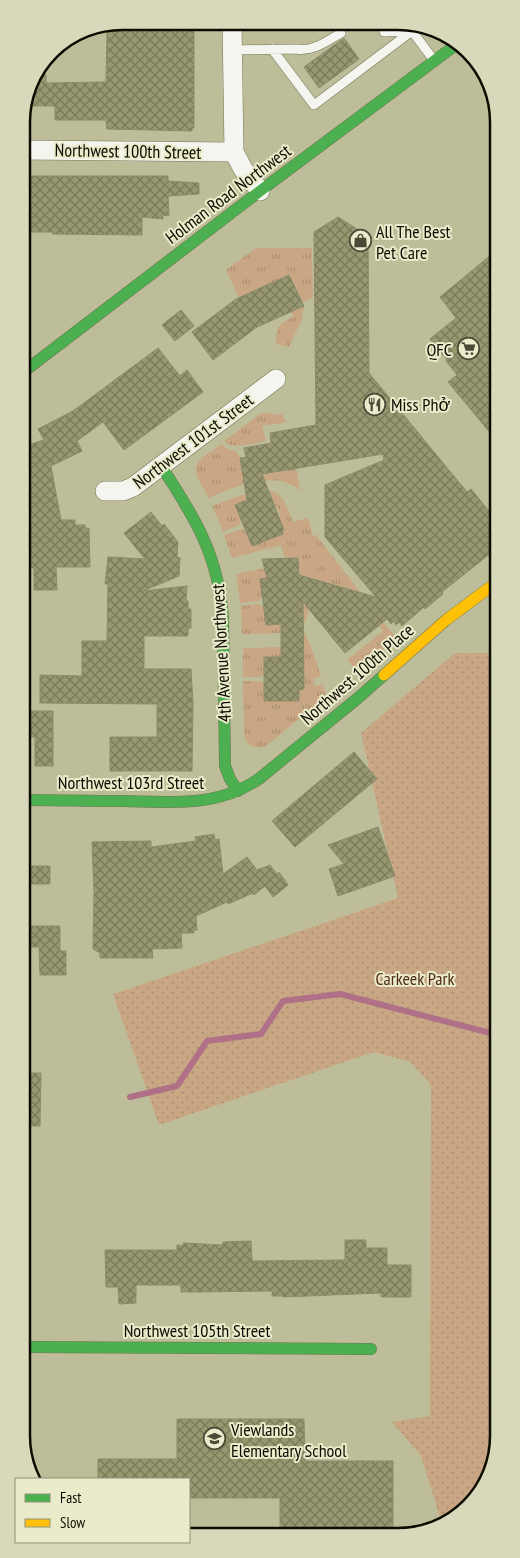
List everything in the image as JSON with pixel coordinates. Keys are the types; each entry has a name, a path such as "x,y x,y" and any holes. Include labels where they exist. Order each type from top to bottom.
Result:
{"main road":[{"name":"Holman Road Northwest","path":"30,367 260,191 452,48"},
{"name":"4th Avenue Northwest","path":"161,466 187,505 204,537 216,571 223,619 226,766 230,779 238,791"},
{"name":"Northwest 100th Place","path":"238,791 268,772 358,698 446,620 490,588"},
{"name":"Northwest 103rd Street","path":"30,800 195,802 213,799 238,791"},
{"name":"Northwest 105th Street","path":"30,1346 371,1349"}],"street":[{"path":"232,30 234,152 242,169 260,191"},
{"name":"Northwest 100th Street","path":"30,150 234,152"},
{"name":"Northwest 101st Street","path":"105,491 123,491 133,487 276,379"}],"lane":[{"path":"384,32 410,31"},
{"path":"272,49 314,105 412,31"},
{"path":"412,31 435,61"},
{"path":"232,50 305,50 313,48 341,32"}],"green space":[{"path":"256,248 312,248 313,298 302,303 289,275 249,293 252,326 226,270"},
{"path":"304,306 302,319 289,347 276,344 277,330 281,324 293,317 291,312"},
{"path":"260,414 282,414 286,422 262,426 266,441 250,445 233,446 224,441"},
{"path":"221,444 237,452 240,458 261,475 288,470 288,467 296,466 300,491 291,484 268,480 243,485 209,498 198,479 196,467 204,457"},
{"path":"268,490 282,498 293,522 308,518 313,536 316,535 397,639 357,671 347,660 383,631 356,598 319,581 303,628 281,629 281,633 242,634 241,606 259,604 264,608 266,625 300,622 295,575 261,579 262,597 259,601 240,603 236,574 287,566 281,545 232,558 224,535 241,529 246,531 252,546 283,534 281,518 276,506 274,506 266,492 236,505 242,520 239,525 223,532 212,506 253,492"},
{"path":"303,628 321,676 313,678 315,686 323,684 326,697 266,746 253,746 244,737 243,681 261,681 264,684 265,701 299,701 299,657 264,657 264,674 261,677 243,677 243,648 281,647 281,651"},
{"name":"Carkeek Park","path":"455,653 490,653 490,1442 481,1477 459,1505 440,1518 421,1456 392,1422 430,1416 431,1085 410,1062 374,1052 159,1125 113,994 398,898 361,733"}],"building":[{"path":"194,30 194,128 192,128 192,131 107,129 106,120 55,120 55,106 32,106 39,81 43,75 46,75 46,83 106,82 107,32"},
{"path":"344,38 359,59 319,88 304,67"},
{"path":"30,176 168,176 168,181 199,183 199,194 168,196 169,216 163,215 163,219 142,217 142,235 53,234 52,232 30,232"},
{"path":"338,217 368,236 369,373 467,492 471,489 490,512 490,554 402,626 399,622 396,625 394,621 391,624 387,619 345,653 303,602 304,689 299,690 299,701 264,701 264,657 281,657 281,624 266,625 260,579 267,578 262,559 298,558 299,575 376,597 325,537 325,485 384,460 383,454 262,474 284,530 282,530 283,534 252,546 235,505 247,500 240,458 246,457 244,448 271,443 270,433 316,425 314,232"},
{"name":"QFC","path":"490,256 490,433 448,382 457,375 430,339 456,318 440,297"},
{"path":"289,275 304,306 257,327 213,360 192,332 236,299"},
{"path":"181,310 194,326 175,341 162,325"},
{"path":"158,348 180,376 187,370 203,392 124,450 103,422 77,441 82,451 51,466 61,520 75,520 75,525 85,525 85,528 89,528 90,567 56,567 57,590 34,590 34,568 30,568 30,444 44,440 38,429 73,411"},
{"path":"151,512 162,526 164,524 178,542 177,557 180,558 179,576 143,591 187,586 186,601 188,601 188,609 191,609 191,628 188,628 188,636 144,636 144,669 191,669 193,704 192,771 110,771 110,737 157,737 157,704 40,703 40,675 82,676 82,641 107,641 108,584 105,584 108,557 145,559 124,533"},
{"path":"30,711 53,711 53,766 35,766 35,737 30,737"},
{"path":"354,752 377,779 295,847 272,821"},
{"path":"378,827 395,876 338,896 329,869 344,864 328,845"},
{"path":"214,834 215,840 219,839 223,874 247,857 257,870 270,865 277,874 279,872 288,885 273,897 265,886 254,895 253,893 228,904 227,902 196,916 197,930 194,930 194,933 181,933 182,948 152,949 153,958 100,958 100,953 93,949 94,892 92,842 151,841 151,847 196,841 195,837"},
{"path":"30,866 50,866 50,884 30,884"},
{"path":"30,926 60,926 60,951 66,951 66,975 40,975 39,947 30,947"},
{"path":"30,1073 41,1073 40,1126 30,1126"},
{"path":"345,1240 366,1240 366,1248 387,1248 387,1265 411,1265 411,1297 381,1297 381,1293 283,1297 272,1296 272,1291 181,1292 181,1285 136,1285 136,1303 119,1304 118,1287 106,1287 105,1250 177,1250 177,1245 183,1246 183,1243 223,1245 223,1242 251,1241 252,1261 345,1260"},
{"path":"177,1419 304,1419 305,1461 393,1461 393,1528 280,1528 280,1498 190,1498 190,1478 98,1478 98,1459 177,1459"}],"waterway":[{"path":"130,1097 177,1086 207,1041 261,1034 283,1001 340,994 490,1033"}],"traffic: fast":[{"path":"30,367 260,191 452,48"},
{"path":"161,466 195,520 211,557 221,597 225,766 230,779 238,791"},
{"path":"30,800 177,802 211,799 228,794 244,788 260,778 384,675"},
{"path":"30,1347 371,1349"}],"traffic: slow":[{"path":"384,675 446,620 490,587"}],"place":[{"name":"All The Best Pet Care","path":"360,241"},
{"name":"QFC","path":"468,349"},
{"name":"Miss Phở","path":"375,404"},
{"name":"Viewlands Elementary School","path":"215,1439"}]}
